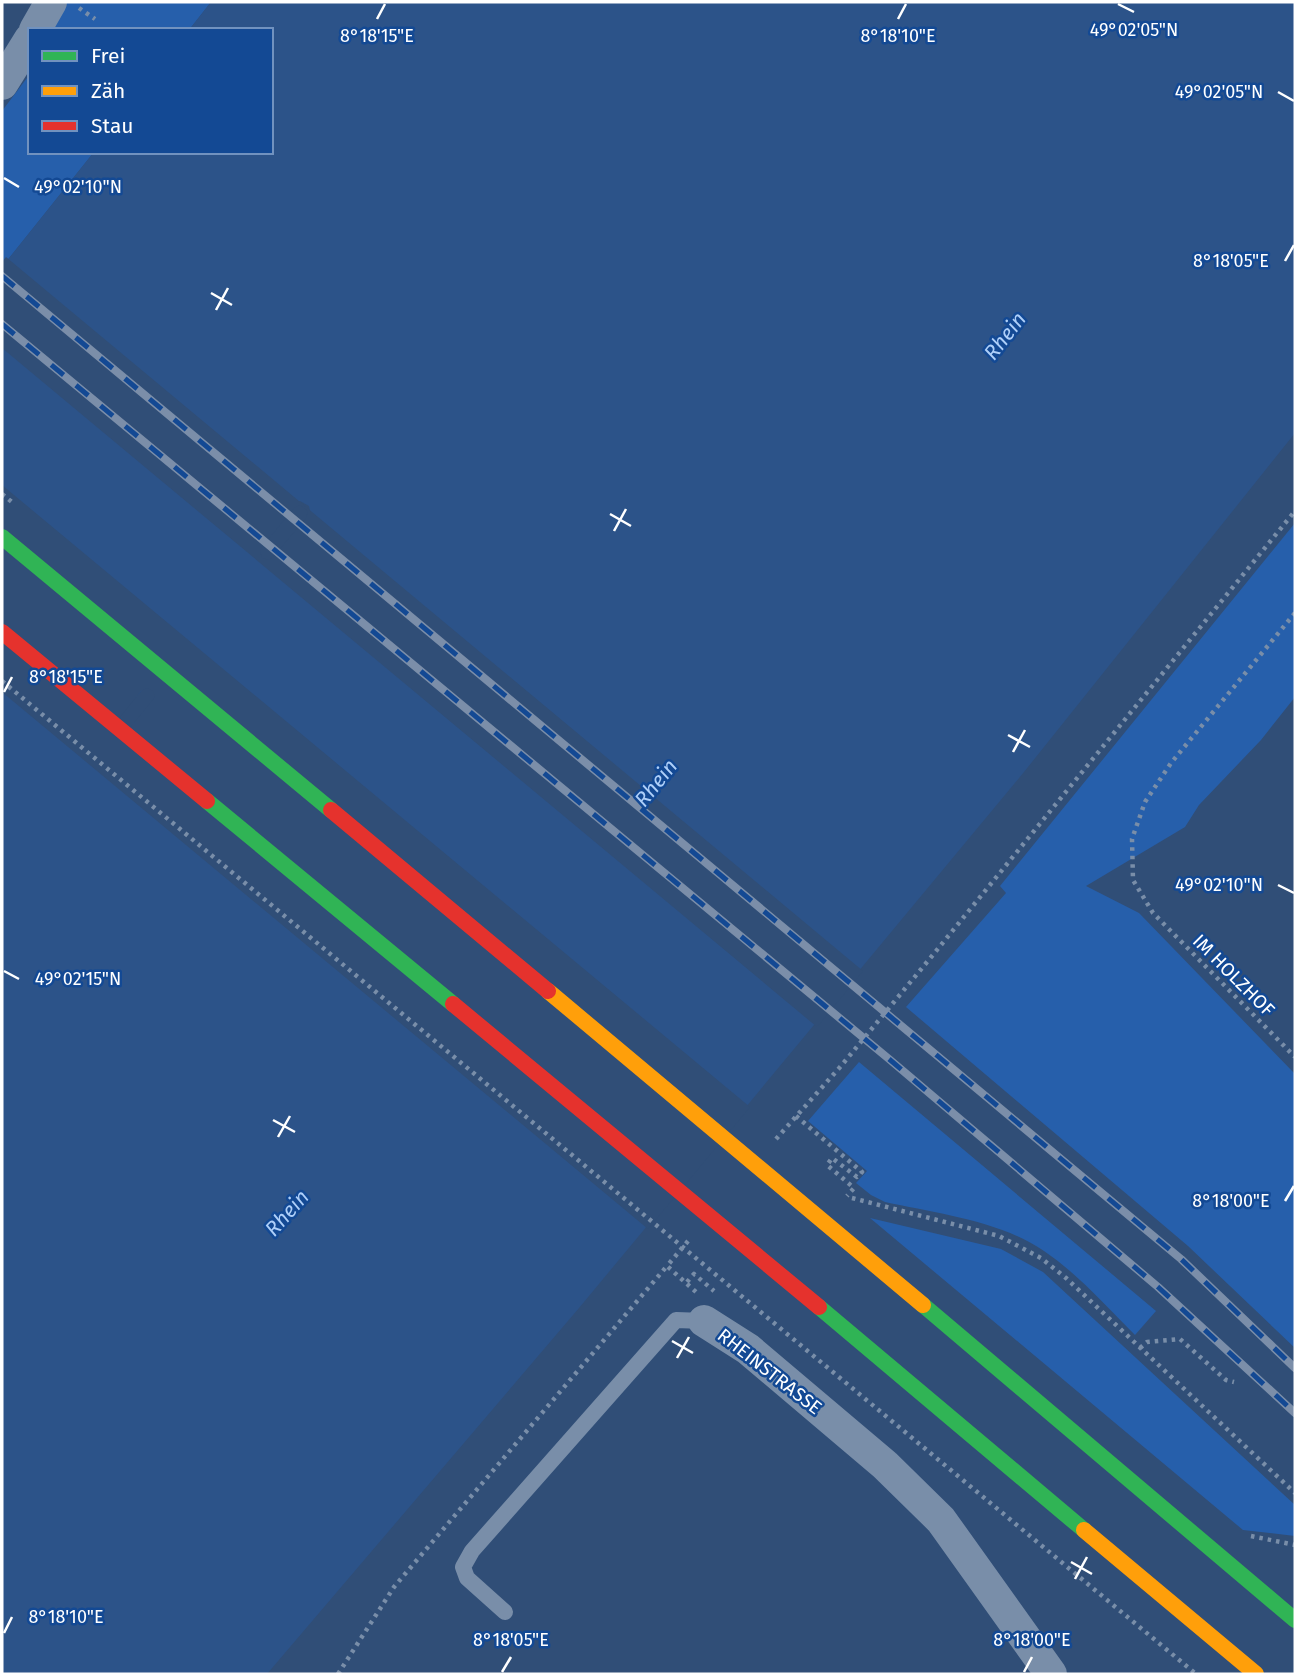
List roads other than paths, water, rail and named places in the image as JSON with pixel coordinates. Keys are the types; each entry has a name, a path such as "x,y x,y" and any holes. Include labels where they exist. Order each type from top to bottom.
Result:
{"highway":[{"path":"2,537 792,1194 1295,1620"},
{"path":"2,632 745,1245 1256,1674"}],"street":[{"path":"37,28 62,3"},
{"path":"2,84 28,43"},
{"name":"RHEINSTRASSE","path":"704,1321 748,1349 885,1465 940,1520 1051,1674"}],"lane":[{"name":"RHEINSTRASSE","path":"505,1612 467,1578 463,1567 472,1551 676,1320 704,1321"}],"water":[{"name":"Rhein","path":"211,2 1295,2 1295,433 1024,772 579,1308 267,1674 2,1674 2,267 92,154 273,154 273,28 191,28","holes":["300,501 309,506 311,515 270,563 257,556 259,545 295,503","148,684 156,689 156,703 112,747 106,729"]}],"railway":[{"path":"2,276 1181,1259 1295,1368"},
{"path":"2,324 889,1059 1158,1287 1295,1413"}]}
